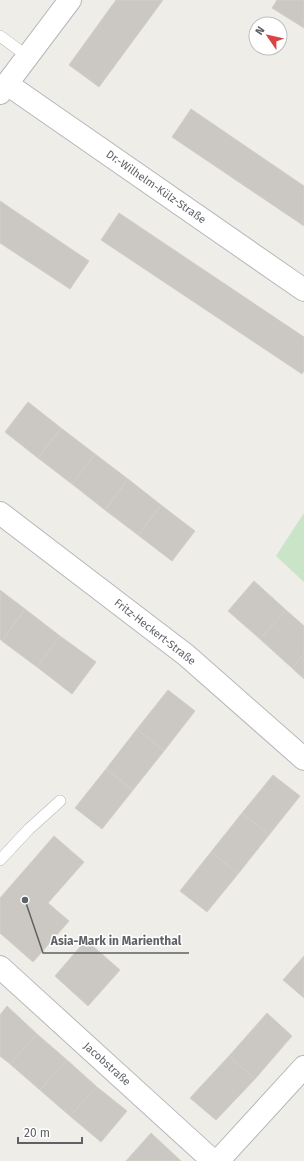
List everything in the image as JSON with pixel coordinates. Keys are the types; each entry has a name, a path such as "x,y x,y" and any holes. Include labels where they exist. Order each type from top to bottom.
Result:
{"street":[{"path":"4,88 70,0"},
{"name":"Dr.-Wilhelm-Külz-Straße","path":"4,88 304,290"},
{"name":"Fritz-Heckert-Straße","path":"0,513 186,655 304,759"},
{"name":"Jacobstraße","path":"0,967 213,1161"},
{"path":"218,1161 304,1067"}],"lane":[{"path":"0,36 27,56"},
{"path":"0,860 29,829 60,801"}],"green space":[{"path":"304,513 304,582 276,556"}],"building":[{"path":"116,0 163,0 99,87 69,65"},
{"path":"277,0 304,0 304,28 288,18 288,16 285,16 272,8"},
{"path":"191,109 304,186 304,226 172,137"},
{"path":"0,201 89,261 70,289 0,243"},
{"path":"119,213 304,337 304,371 302,374 101,240"},
{"path":"28,402 61,428 38,458 5,432"},
{"path":"61,428 95,454 72,484 38,458"},
{"path":"95,454 128,479 105,510 72,484"},
{"path":"128,479 161,505 138,535 105,510"},
{"path":"161,505 195,531 172,561 138,535"},
{"path":"254,581 286,610 260,639 228,611"},
{"path":"0,590 25,609 2,641 0,639"},
{"path":"25,609 60,636 37,667 2,641"},
{"path":"286,610 304,626 304,654 292,668 260,639"},
{"path":"60,636 96,662 72,694 37,667"},
{"path":"304,654 304,679 292,668"},
{"path":"168,690 195,711 164,751 137,729"},
{"path":"137,729 164,751 133,790 106,769"},
{"path":"106,769 133,790 102,829 75,808"},
{"path":"273,775 300,796 269,835 242,813"},
{"path":"242,813 269,835 238,874 211,852"},
{"path":"54,836 84,862 48,903 69,921 33,962 0,933 0,898"},
{"path":"211,852 238,874 207,912 180,891"},
{"path":"86,940 120,970 88,1006 55,976"},
{"path":"304,956 304,998 283,980"},
{"path":"7,1006 37,1034 10,1064 0,1056 0,1015"},
{"path":"267,1013 292,1036 255,1079 229,1056"},
{"path":"37,1034 67,1060 40,1090 10,1064"},
{"path":"229,1056 255,1079 216,1120 190,1098"},
{"path":"67,1060 97,1087 70,1116 40,1090"},
{"path":"97,1087 127,1111 101,1142 70,1116"},
{"path":"151,1133 181,1161 126,1161"}],"place":[{"name":"Asia-Mark in Marienthal","path":"25,900"}]}
